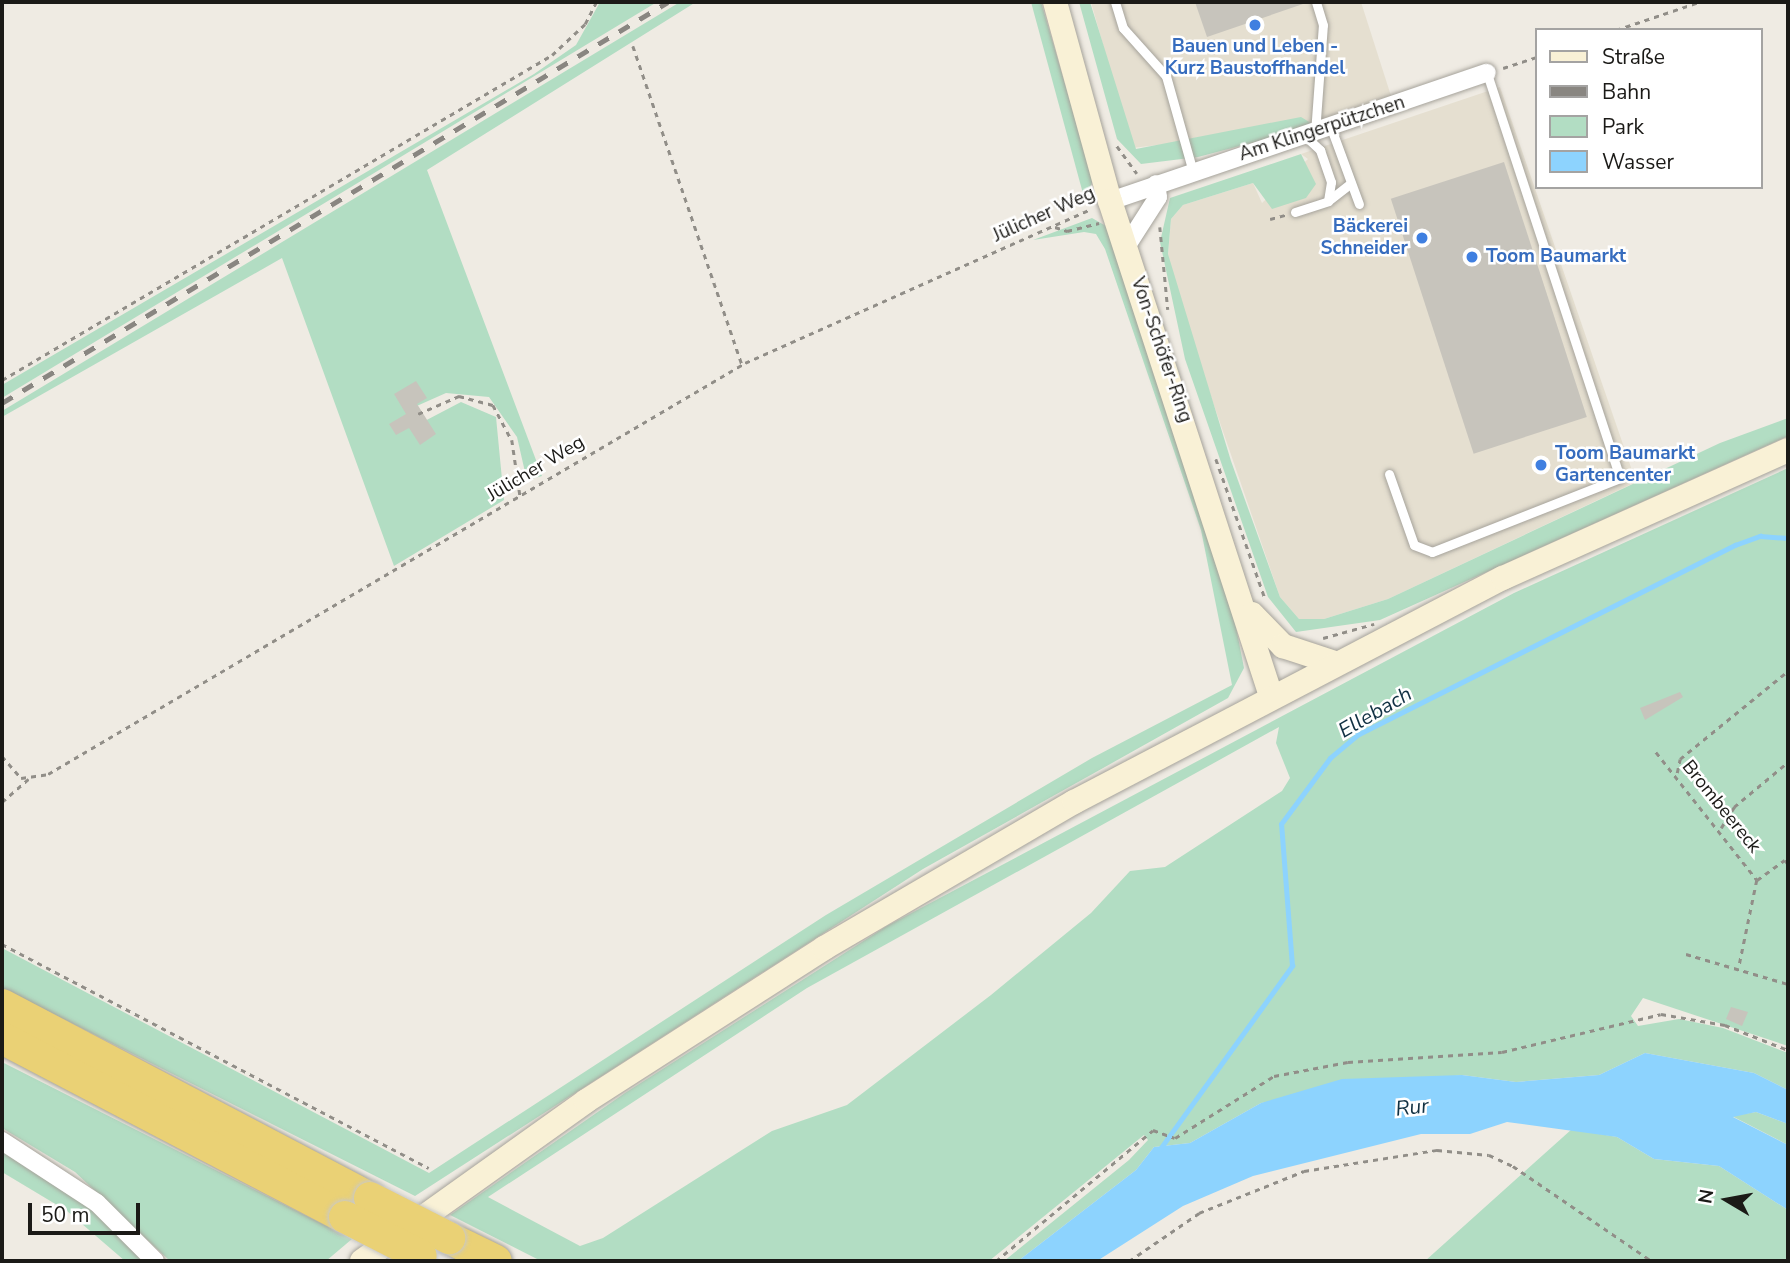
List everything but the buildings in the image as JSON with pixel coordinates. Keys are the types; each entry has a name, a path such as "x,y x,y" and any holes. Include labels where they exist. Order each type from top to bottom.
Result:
{"highway":[{"path":"2,1005 370,1198 434,1252"},
{"path":"2,1038 345,1217 434,1252 496,1261"}],"main road":[{"name":"Von-Schöfer-Ring","path":"1055,2 1110,201 1256,605 1271,696"},
{"path":"362,1261 586,1101 824,948 1271,696 1383,638 1788,450"},
{"path":"1256,605 1269,638 1335,663"}],"street":[{"name":"Am Klingerpützchen","path":"1110,201 1138,189 1487,74"},
{"path":"1126,247 1158,197 1156,184"},
{"path":"2,1141 97,1203 155,1261"}],"lane":[{"path":"1115,2 1123,28 1166,76 1193,172"},
{"path":"1316,2 1323,25 1317,132 1331,182 1328,201"},
{"path":"1388,474 1414,545 1432,552 1620,478 1487,74"},
{"path":"1317,132 1351,183 1359,204"},
{"path":"1305,222 1298,211 1328,201 1351,183"}],"path":[{"path":"2,380 552,55 585,24 596,2"},
{"path":"1622,28 1699,2"},
{"path":"633,46 742,364"},
{"path":"1487,74 1534,58"},
{"path":"1112,132 1135,166 1138,189"},
{"name":"Jülicher Weg","path":"28,779 48,774 742,364 1110,201"},
{"path":"1147,215 1160,223 1158,261 1170,317"},
{"path":"418,414 459,396 493,405 512,440 520,495"},
{"path":"1214,451 1256,605"},
{"path":"1314,639 1370,620 1383,638"},
{"path":"1676,774 1680,759 1788,671"},
{"name":"Brombeereck","path":"1656,752 1720,829 1757,880 1739,967"},
{"path":"2,757 28,779 2,802"},
{"path":"1720,829 1734,807 1788,762"},
{"path":"1757,880 1787,859 1788,864"},
{"path":"2,944 429,1168"},
{"path":"1686,954 1739,967 1788,984"},
{"path":"996,1261 1158,1131 1170,1139 1274,1076 1348,1062 1502,1052 1661,1014 1725,1025 1788,1050"},
{"path":"1129,1261 1199,1213 1304,1171 1437,1150 1489,1155 1513,1166 1652,1261"}],"shaded area":[{"path":"1091,2 1361,2 1392,99 1303,128 1132,148"},
{"path":"1500,87 1636,482 1388,599 1324,619 1299,619 1280,597 1176,295 1168,255 1171,219 1183,205 1253,183 1262,203 1308,159 1301,154"}],"green space":[{"path":"600,2 657,2 2,398 2,385 534,74 576,45"},
{"path":"680,2 696,2 427,170 542,476 531,479 525,472 517,437 489,397 446,393 410,409 419,424 461,402 496,417 504,500 394,566 282,258 2,417 2,411"},
{"path":"1031,2 1041,2 1093,180 1085,201"},
{"path":"1079,2 1090,2 1136,149 1301,117 1316,126 1198,157 1141,164 1117,139"},
{"path":"1301,154 1316,184 1306,198 1272,209 1253,183 1183,205 1171,219 1168,254 1231,461 1280,597 1299,619 1324,619 1388,599 1720,443 1788,418 1788,436 1380,620 1296,632 1268,597 1185,359 1160,242 1170,198"},
{"path":"1092,218 1106,226 1231,602 1244,668 1228,698 923,869 415,1196 2,988 2,948 429,1173 826,915 1092,758 1232,685 1201,530 1105,249 1096,234 1084,232 1033,240"},
{"path":"1788,468 1788,1046 1643,998 1631,1016 1638,1026 1679,1019 1723,1028 1788,1053 1788,1090 1754,1073 1645,1053 1599,1075 1516,1082 1462,1075 1261,1103 1190,1143 1154,1147 1136,1170 1018,1261 1004,1261 1129,1160 1148,1140 1144,1135 989,1261 541,1261 450,1215 625,1093 887,926 1514,593","holes":["1279,727 1276,743 1290,778 1282,791 1165,867 1130,871 1091,913 991,995 847,1105 772,1131 603,1238 580,1246 488,1197 807,988"]},
{"path":"2,1062 352,1239 326,1261 170,1261 75,1172 2,1128"},
{"path":"1756,1112 1788,1124 1788,1145 1732,1116"},
{"path":"1572,1129 1617,1137 1654,1159 1719,1166 1788,1210 1788,1261 1425,1261"},
{"path":"2,1152 97,1213 143,1261 125,1261 67,1211 2,1172"}],"water":[{"name":"Rur","path":"1645,1053 1754,1073 1788,1090 1788,1124 1756,1112 1733,1117 1788,1145 1788,1210 1719,1166 1654,1159 1617,1137 1507,1122 1470,1134 1421,1134 1253,1176 1183,1206 1097,1261 1018,1261 1136,1170 1154,1147 1190,1143 1261,1103 1342,1079 1462,1075 1516,1082 1599,1075"}],"waterway":[{"name":"Ellebach","path":"1160,1149 1292,966 1281,824 1330,758 1357,735 1735,545 1760,536 1788,538"}],"railway":[{"path":"2,403 668,2"}],"place":[{"name":"Bauen und Leben - Kurz Baustoffhandel","path":"1255,25"},
{"name":"Bäckerei Schneider","path":"1422,238"},
{"name":"Toom Baumarkt","path":"1472,257"},
{"name":"Toom Baumarkt Gartencenter","path":"1541,465"}]}
